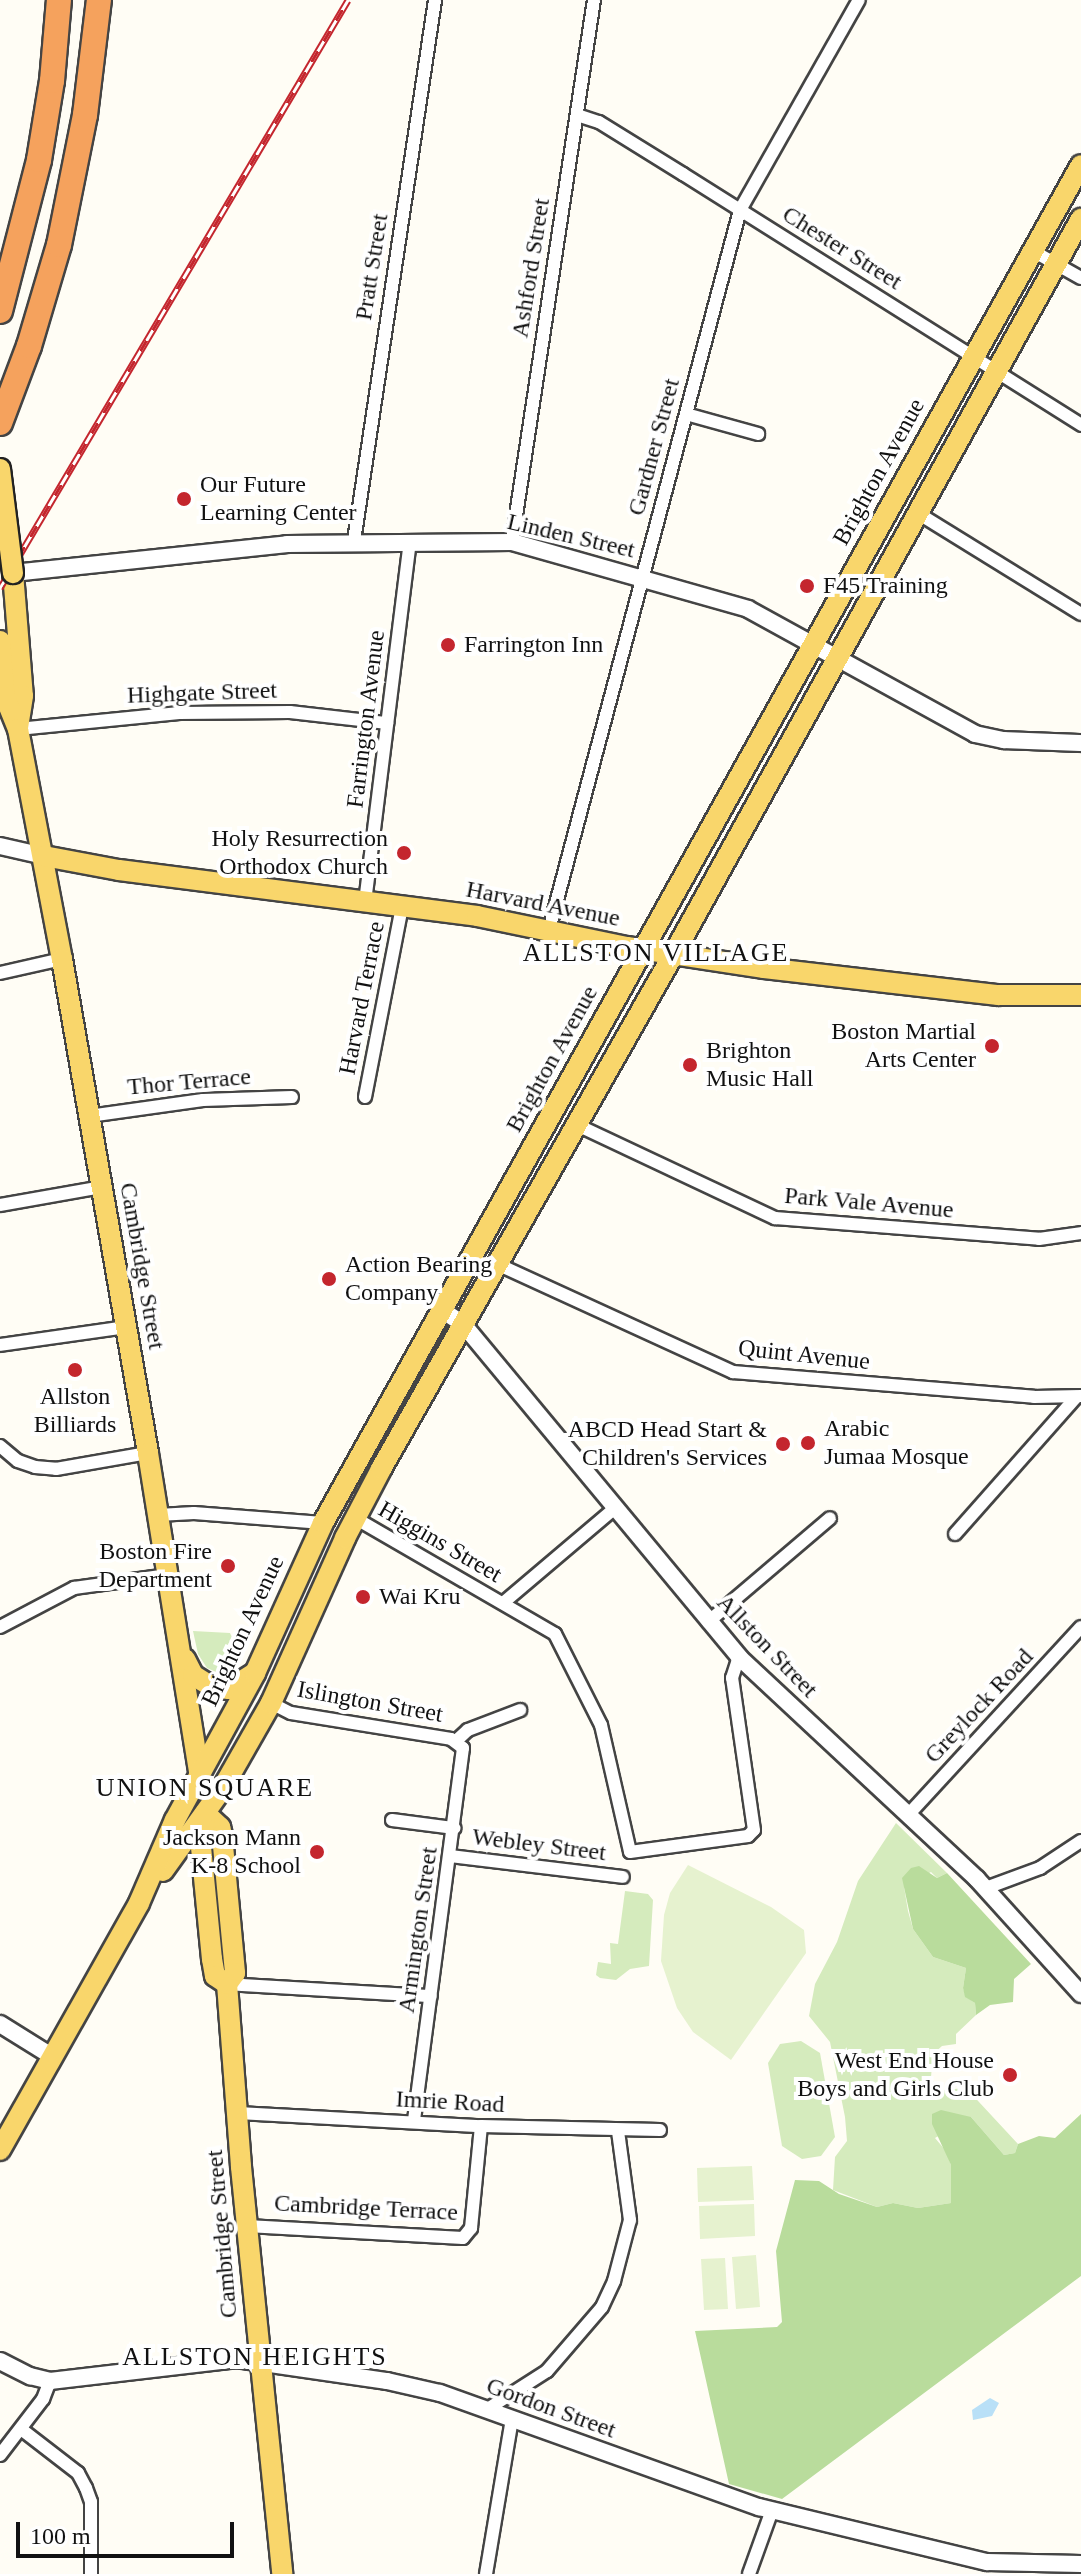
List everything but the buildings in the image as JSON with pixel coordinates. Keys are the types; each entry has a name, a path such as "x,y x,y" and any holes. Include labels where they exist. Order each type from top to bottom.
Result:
{"highway":[{"path":"0,311 39,160 52,81 59,0"},
{"path":"79,156 79,78 86,0"},
{"path":"0,423 46,293 79,156 99,0"}],"main road":[{"name":"Brighton Avenue","path":"139,1903 175,1820 255,1673 323,1523 1081,165"},
{"path":"1,2146 139,1903 205,1813 271,1703 355,1518 673,955 1081,219"},
{"name":"Cambridge Street","path":"0,469 17,577 23,696 18,729"},
{"name":"Cambridge Street","path":"0,641 5,697 18,729 44,856 181,1651 205,1813 201,1847 212,1959 215,1976 227,1984"},
{"name":"Harvard Avenue","path":"44,856 119,870 402,906 549,930 673,955 939,990 1042,997 1081,995"},
{"path":"181,1651 193,1675 206,1686 229,1689 255,1673"},
{"name":"Cambridge Street","path":"205,1813 220,1827 232,1938 235,1973 227,1984 247,2226 282,2574"}],"street":[{"name":"Pratt Street","path":"354,541 435,0"},
{"name":"Ashford Street","path":"512,542 594,0"},
{"name":"Gardner Street","path":"549,930 740,210 859,0"},
{"name":"Chester Street","path":"577,115 599,122 1081,425"},
{"path":"1033,251 1081,278"},
{"path":"686,414 758,434"},
{"path":"916,512 1081,614"},
{"name":"Linden Street","path":"17,577 287,544 354,541 512,542 732,603 975,734 1004,740 1081,743"},
{"name":"Farrington Avenue","path":"365,902 410,543"},
{"name":"Highgate Street","path":"18,729 115,718 290,712 387,723"},
{"path":"0,846 44,856"},
{"name":"Harvard Terrace","path":"365,1097 402,906"},
{"path":"0,973 62,959"},
{"name":"Thor Terrace","path":"89,1116 203,1100 292,1097"},
{"name":"Park Vale Avenue","path":"577,1125 775,1218 1039,1239 1081,1233"},
{"path":"0,1205 102,1187"},
{"name":"Quint Avenue","path":"497,1264 733,1372 1034,1397 1079,1396"},
{"name":"Allston Street","path":"442,1310 463,1324 739,1657 986,1888 1081,1994"},
{"path":"0,1345 126,1327"},
{"path":"955,1534 1079,1396"},
{"path":"0,1446 18,1461 56,1469 148,1453"},
{"name":"Higgins Street","path":"503,1603 614,1509"},
{"path":"158,1515 194,1513 323,1523"},
{"name":"Higgins Street","path":"355,1518 555,1634 604,1737 630,1852 748,1836 755,1823 732,1678 739,1657"},
{"path":"708,1622 830,1518"},
{"path":"0,1627 74,1588 168,1575"},
{"name":"Greylock Road","path":"909,1814 1081,1627"},
{"name":"Islington Street","path":"271,1703 291,1713 458,1742"},
{"path":"458,1742 468,1730 520,1710"},
{"name":"Armington Street","path":"414,2122 464,1752 458,1742"},
{"path":"392,1820 454,1828"},
{"path":"986,1888 1040,1868 1081,1841"},
{"name":"Webley Street","path":"450,1856 623,1877"},
{"path":"227,1984 431,1996"},
{"path":"0,2024 53,2057"},
{"name":"Imrie Road","path":"238,2113 481,2126 660,2130"},
{"name":"Cambridge Terrace","path":"247,2226 463,2238 471,2228 481,2126"},
{"path":"486,2410 547,2371 602,2307 614,2281 630,2220 618,2131"},
{"name":"Gordon Street","path":"0,2361 30,2376 50,2381 236,2359 409,2385 772,2510 987,2562 1081,2564"},
{"path":"0,2455 43,2399 50,2381"},
{"path":"486,2574 512,2419"},
{"path":"21,2429 78,2473 86,2488 91,2502 91,2574"},
{"path":"749,2574 772,2510"}],"green space":[{"path":"193,1631 230,1633 241,1657 237,1665 221,1674 207,1668 198,1654"},
{"path":"896,1823 947,1873 937,1878 931,1872 904,1887 913,1929 933,1957 966,1968 963,1988 966,1997 975,2003 976,2015 956,2034 956,2044 942,2046 933,2054 931,2077 936,2086 943,2090 966,2088 1018,2144 1015,2153 1004,2155 971,2117 935,2138 946,2151 951,2165 951,2203 918,2208 893,2203 877,2207 833,2190 835,2157 847,2141 845,2117 830,2042 809,2016 815,1984 837,1942 858,1881"},
{"path":"688,1865 771,1907 804,1930 806,1953 731,2060 693,2032 677,2008 661,1961 664,1915 670,1893"},
{"path":"919,1866 937,1878 947,1873 1031,1964 1014,1979 1013,2002 990,2005 976,2015 975,2003 965,1997 963,1988 966,1968 933,1957 913,1929 902,1878 911,1868"},
{"path":"625,1891 648,1894 653,1900 649,1966 630,1969 616,1980 600,1978 596,1975 598,1962 611,1964 610,1943 618,1944"},
{"path":"801,2041 820,2053 835,2137 821,2156 802,2159 782,2146 768,2063 780,2044"},
{"path":"941,2110 971,2117 1004,2155 1015,2153 1018,2144 1039,2136 1055,2138 1081,2114 1081,2276 782,2499 729,2484 695,2331 777,2327 782,2322 776,2251 795,2180 819,2181 839,2194 877,2207 893,2203 918,2208 951,2203 951,2165 932,2124 932,2114"},
{"path":"752,2166 754,2200 698,2202 697,2168"},
{"path":"754,2204 755,2236 700,2239 699,2206"},
{"path":"756,2255 760,2307 736,2309 732,2257"},
{"path":"725,2258 728,2309 704,2310 701,2259"}],"water":[{"path":"990,2398 999,2403 992,2416 973,2420 972,2410"}],"railway":[{"path":"0,588 348,0"}],"place":[{"name":"Our Future Learning Center","path":"184,499"},
{"name":"F45 Training","path":"807,586"},
{"name":"Farrington Inn","path":"448,645"},
{"name":"Holy Resurrection Orthodox Church","path":"404,853"},
{"name":"Boston Martial Arts Center","path":"992,1046"},
{"name":"Brighton Music Hall","path":"690,1065"},
{"name":"Action Bearing Company","path":"329,1279"},
{"name":"Allston Billiards","path":"75,1370"},
{"name":"Arabic Jumaa Mosque","path":"808,1443"},
{"name":"ABCD Head Start & Children's Services","path":"783,1444"},
{"name":"Boston Fire Department","path":"228,1566"},
{"name":"Wai Kru","path":"363,1597"},
{"name":"Jackson Mann K-8 School","path":"317,1852"},
{"name":"West End House Boys and Girls Club","path":"1010,2075"}],"district":[{"name":"ALLSTON VILLAGE","path":"656,953"},
{"name":"UNION SQUARE","path":"205,1788"},
{"name":"ALLSTON HEIGHTS","path":"255,2357"}]}
